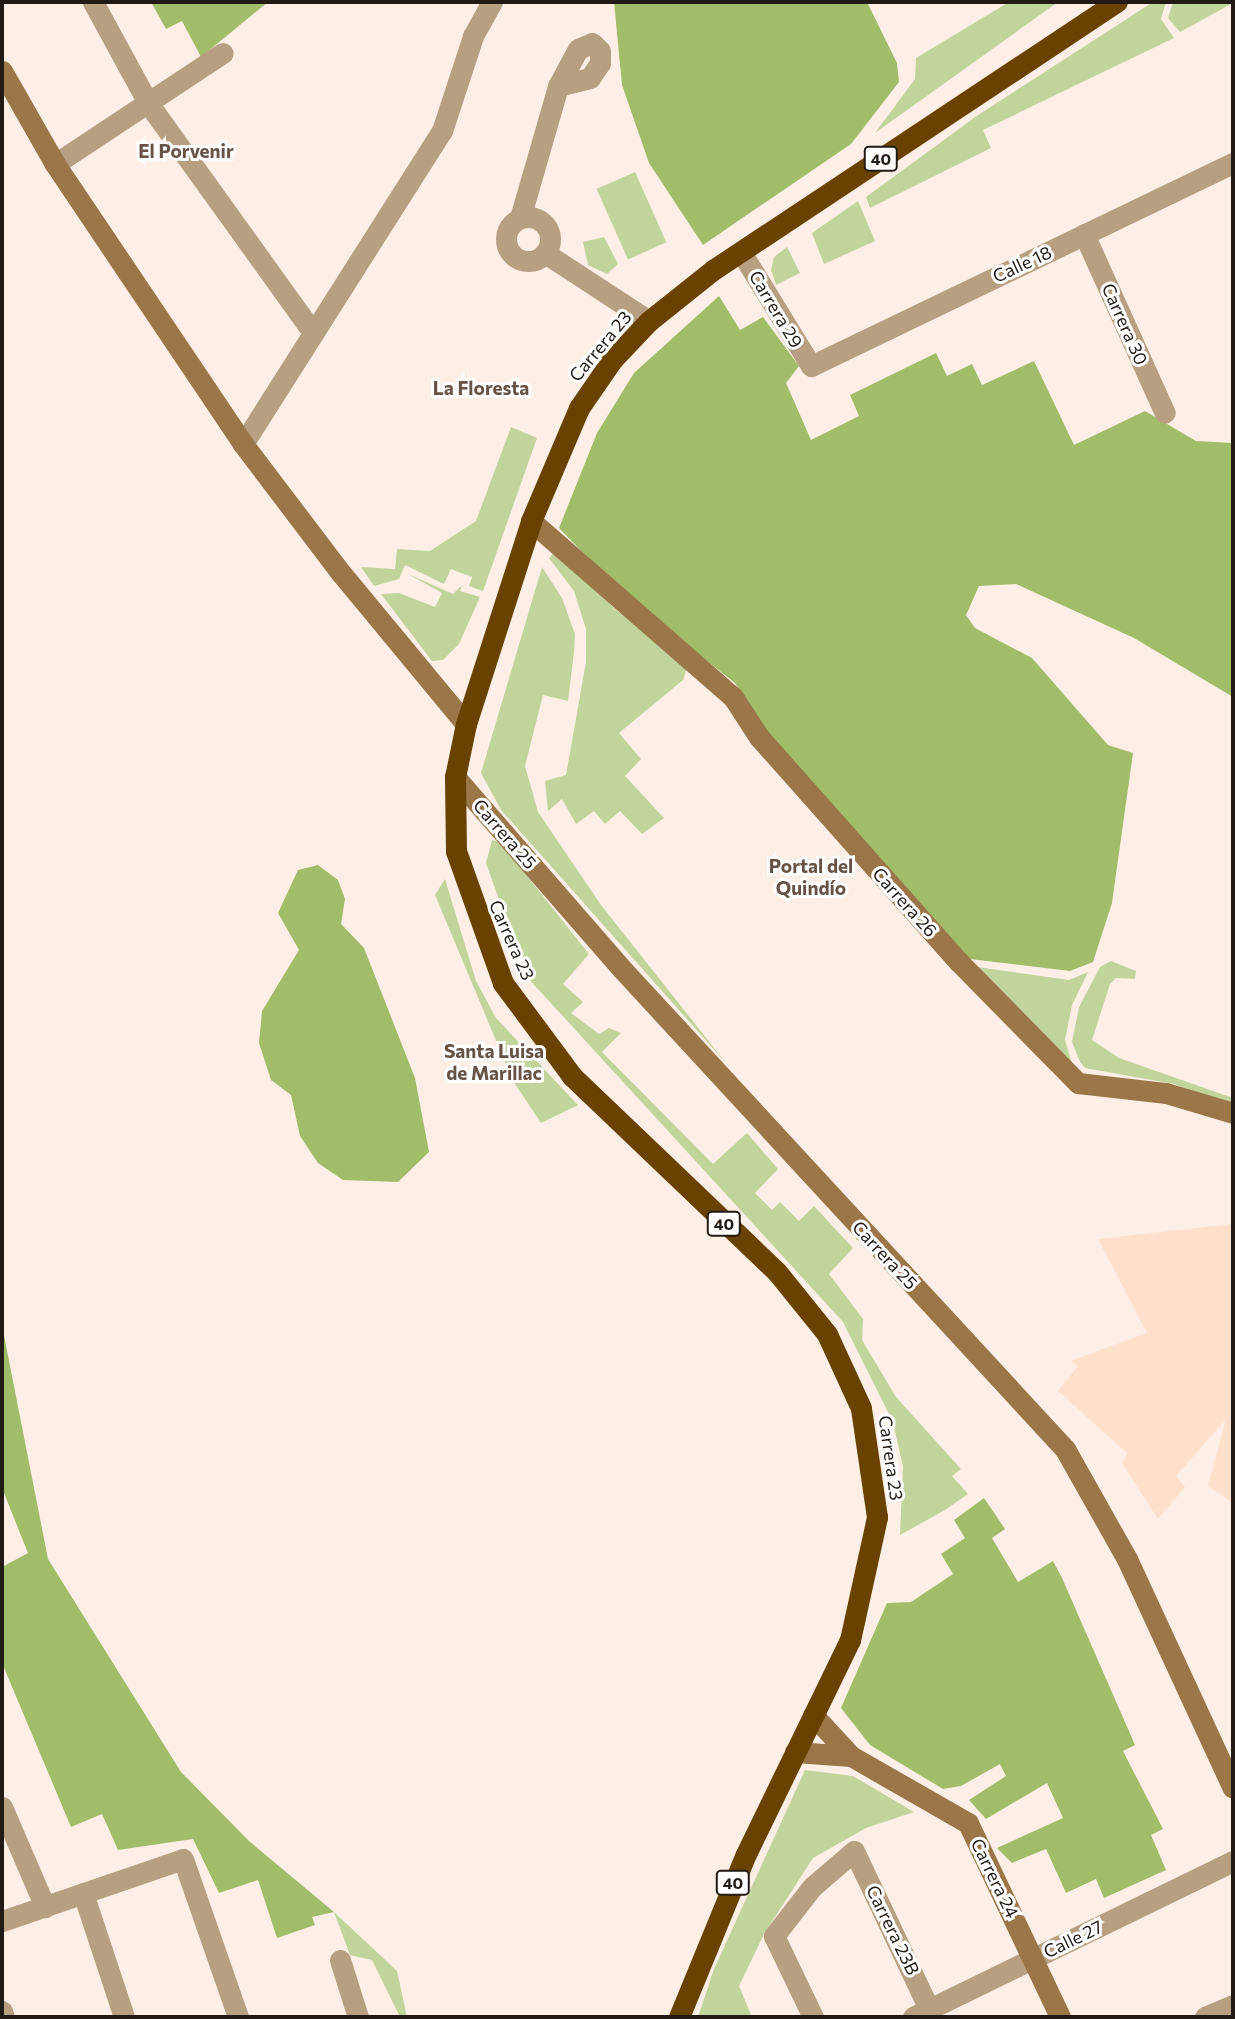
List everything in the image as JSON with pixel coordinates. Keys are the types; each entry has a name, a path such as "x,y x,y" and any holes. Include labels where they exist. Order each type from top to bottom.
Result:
{"highway":[{"name":"Carrera 23","path":"679,2017 795,1752 850,1640 877,1517 861,1408 827,1334 777,1272 572,1076 503,983 456,851 455,777 466,724 531,521 579,408 649,321 741,251 1117,2"}],"street":[{"path":"93,2 148,103 313,333"},
{"path":"243,443 442,131 472,36 492,2"},
{"path":"55,164 223,53"},
{"path":"4,79 55,164 243,443 341,573 466,724"},
{"path":"520,218 535,218 546,226 551,239 545,253 530,262 509,253 506,234 520,218 558,86"},
{"name":"Calle 18","path":"811,366 1233,163"},
{"name":"Carrera 30","path":"1084,234 1165,414"},
{"name":"Carrera 29","path":"741,251 811,366"},
{"path":"545,253 649,321"},
{"name":"Carrera 26","path":"531,521 733,697 783,765 959,962 1078,1083 1167,1093 1233,1113"},
{"name":"Carrera 25","path":"455,777 667,1019 1065,1449 1127,1559 1233,1788"},
{"name":"Carrera 24","path":"813,1715 851,1755 968,1823 1060,2017"},
{"name":"Carrera 24","path":"795,1752 851,1755"},
{"path":"2,1807 45,1907"},
{"name":"Carrera 23B","path":"813,2017 774,1936 812,1887 854,1851 921,2013"},
{"path":"2,1921 183,1859 238,2017"},
{"name":"Calle 27","path":"921,2013 1233,1861"},
{"path":"83,1893 124,2017"},
{"path":"340,1961 358,2017"},
{"path":"1205,2017 1233,2004"},
{"path":"2,2011 4,2017"}],"shaded area":[{"path":"1233,1224 1233,1503 1208,1486 1226,1419 1176,1476 1185,1487 1158,1519 1122,1463 1127,1453 1058,1391 1078,1366 1071,1361 1147,1333 1098,1239"}],"green space":[{"path":"151,2 268,2 201,57 182,21 166,29"},
{"path":"614,2 867,2 897,63 899,82 851,144 703,245 649,163 622,85"},
{"path":"1009,2 1058,2 875,133 915,79 916,58"},
{"path":"1153,2 1166,2 1161,19 1174,38 983,130 991,148 870,208 866,197 978,115"},
{"path":"1173,2 1233,3 1180,32 1168,18"},
{"path":"635,172 666,242 628,259 597,189"},
{"path":"858,201 875,241 824,264 812,233"},
{"path":"604,237 618,264 607,274 588,265 583,242"},
{"path":"787,247 800,273 776,285 771,270 774,257"},
{"path":"719,296 740,330 763,317 799,366 786,383 811,440 859,416 850,395 936,353 947,376 972,364 982,385 1034,361 1074,445 1145,411 1196,441 1233,443 1233,697 1134,638 1016,584 979,586 966,615 975,628 1032,658 1108,745 1133,753 1112,903 1093,962 1070,971 970,959 768,733 735,683 627,598 559,528 597,433 634,373"},
{"path":"511,427 537,438 483,591 469,586 472,577 451,569 444,584 405,565 399,579 374,586 361,567 395,569 397,549 430,551 476,521"},
{"path":"556,551 616,610 689,662 683,680 619,733 641,759 625,776 664,818 642,834 620,811 605,824 594,811 576,824 562,799 548,811 545,781 566,775 586,662 586,629 574,591 549,558"},
{"path":"542,567 562,598 575,634 568,701 543,695 525,766 538,812 601,905 726,1063 501,810 481,773"},
{"path":"408,574 453,594 462,585 460,591 480,597 459,644 443,660 432,661 381,594 399,593 435,607 442,593"},
{"path":"492,840 500,842 589,954 563,984 583,1002 571,1013 599,1034 609,1028 621,1033 602,1052 713,1164 747,1133 778,1169 755,1193 772,1210 780,1202 799,1221 814,1206 853,1248 829,1274 863,1319 862,1340 896,1397 961,1469 952,1476 968,1494 900,1535 903,1467 893,1422 843,1322 526,976 486,863"},
{"path":"318,865 338,880 345,899 341,924 364,948 415,1078 429,1152 398,1182 343,1180 318,1163 300,1136 291,1095 271,1080 259,1043 262,1011 299,950 278,913 298,870"},
{"path":"445,879 476,981 496,1018 578,1105 541,1123 513,1081 435,895"},
{"path":"1111,961 1136,971 1135,979 1116,978 1110,984 1092,1040 1119,1058 1233,1098 1233,1107 1174,1084 1085,1068 1072,1042 1079,1007 1100,967"},
{"path":"977,967 1069,980 1088,972 1072,1005 1065,1040 1072,1064"},
{"path":"2,1325 48,1559 181,1772 249,1841 334,1912 312,1917 315,1925 277,1938 258,1880 219,1893 193,1839 118,1850 102,1814 71,1827 2,1663 2,1567 28,1553 2,1488"},
{"path":"984,1498 1005,1529 992,1538 1018,1582 1053,1561 1135,1745 1123,1751 1163,1829 1151,1835 1166,1870 1104,1898 1096,1879 1066,1893 1046,1849 1012,1863 997,1848 1063,1818 1047,1783 986,1819 969,1800 1006,1776 1000,1764 961,1786 943,1789 870,1745 841,1708 887,1603 911,1602 953,1574 941,1554 965,1538 954,1520"},
{"path":"805,1770 853,1776 914,1812 866,1828 813,1858 764,1934 739,1986 752,2017 698,2017 714,1969"},
{"path":"334,1912 397,1971 407,2017 400,2017 372,1960 350,1955"}],"district":[{"name":"El Porvenir","path":"186,151"},
{"name":"La Floresta","path":"481,388"},
{"name":"Portal del Quindío","path":"811,877"},
{"name":"Santa Luisa de Marillac","path":"494,1062"}]}
